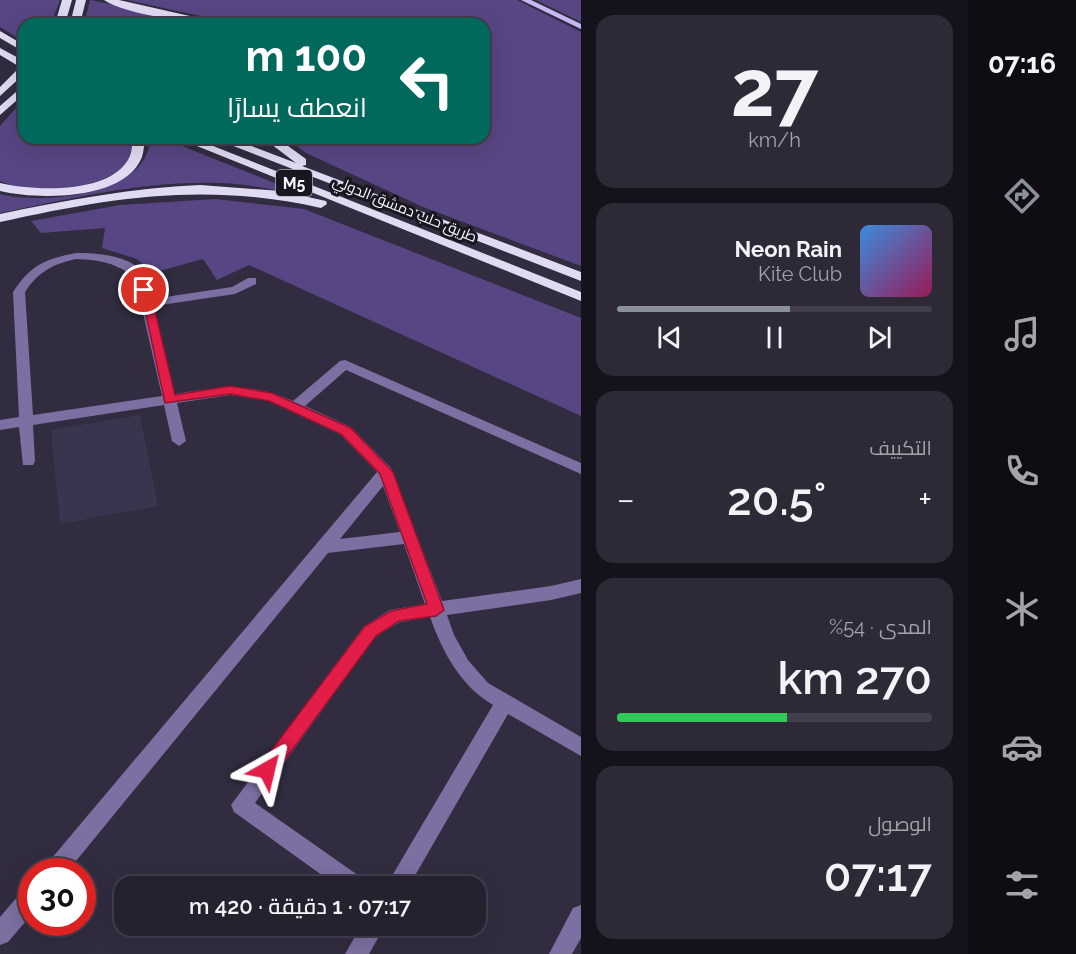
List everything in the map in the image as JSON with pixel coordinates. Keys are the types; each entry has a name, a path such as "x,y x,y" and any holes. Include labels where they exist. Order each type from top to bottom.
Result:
{"highway":[{"path":"62,18 67,0"},
{"path":"76,18 81,0"},
{"path":"109,0 144,10 187,18"},
{"path":"0,34 18,45"},
{"path":"0,53 18,63"},
{"path":"0,93 18,72"},
{"path":"0,117 18,95"},
{"path":"0,111 13,100"},
{"path":"0,187 17,192 43,193 95,186 127,170 139,151 139,144"},
{"name":"طريق حلب دمشق الدولي","path":"198,144 581,297"},
{"name":"طريق حلب دمشق الدولي","path":"234,144 412,214"},
{"path":"276,144 293,158 412,214"},
{"path":"0,219 123,193 178,188 224,188 285,195 405,227"},
{"name":"M5","path":"412,214 581,277"}],"main road":[{"path":"525,0 581,27"}],"street":[{"path":"28,461 18,298 20,288 32,275 56,261 76,256 113,259 131,267 141,277 179,441"},
{"path":"147,303 235,290 252,281"},
{"path":"295,407 345,364 581,469"},
{"path":"0,425 230,390 272,397 346,431 386,472 446,637 462,666 482,689 504,704 581,747"},
{"path":"65,858 386,472"},
{"path":"324,547 411,537"},
{"path":"340,876 241,805 370,631 396,615 581,586"},
{"path":"403,876 504,704"},
{"path":"0,934 18,913"},
{"path":"560,954 581,916"},
{"path":"356,954 368,936"}],"shaded area":[{"path":"0,0 60,0 53,18 18,18 18,38 0,27"},
{"path":"90,0 180,18 86,18"},
{"path":"127,0 517,0 581,32 581,266 423,207 306,153 294,144 490,144 490,18 210,18"},
{"path":"536,0 581,0 581,22"},
{"path":"18,106 18,144 132,144 131,156 121,169 104,179 82,185 59,188 16,186 0,181 0,126"},
{"path":"148,144 177,144 307,196 233,184 166,184 110,191 0,213 0,194 41,198 91,192 113,184 132,173 145,158"},
{"path":"215,199 304,209 581,318 581,416 249,265 217,280 203,259 152,273 137,259 102,248 105,228 41,233 31,221 120,205"},
{"path":"140,415 158,506 60,524 51,430"}],"route":[{"path":"144,290 170,400 230,390 272,397 346,431 386,472 436,610 396,615 370,631 267,770"}]}
